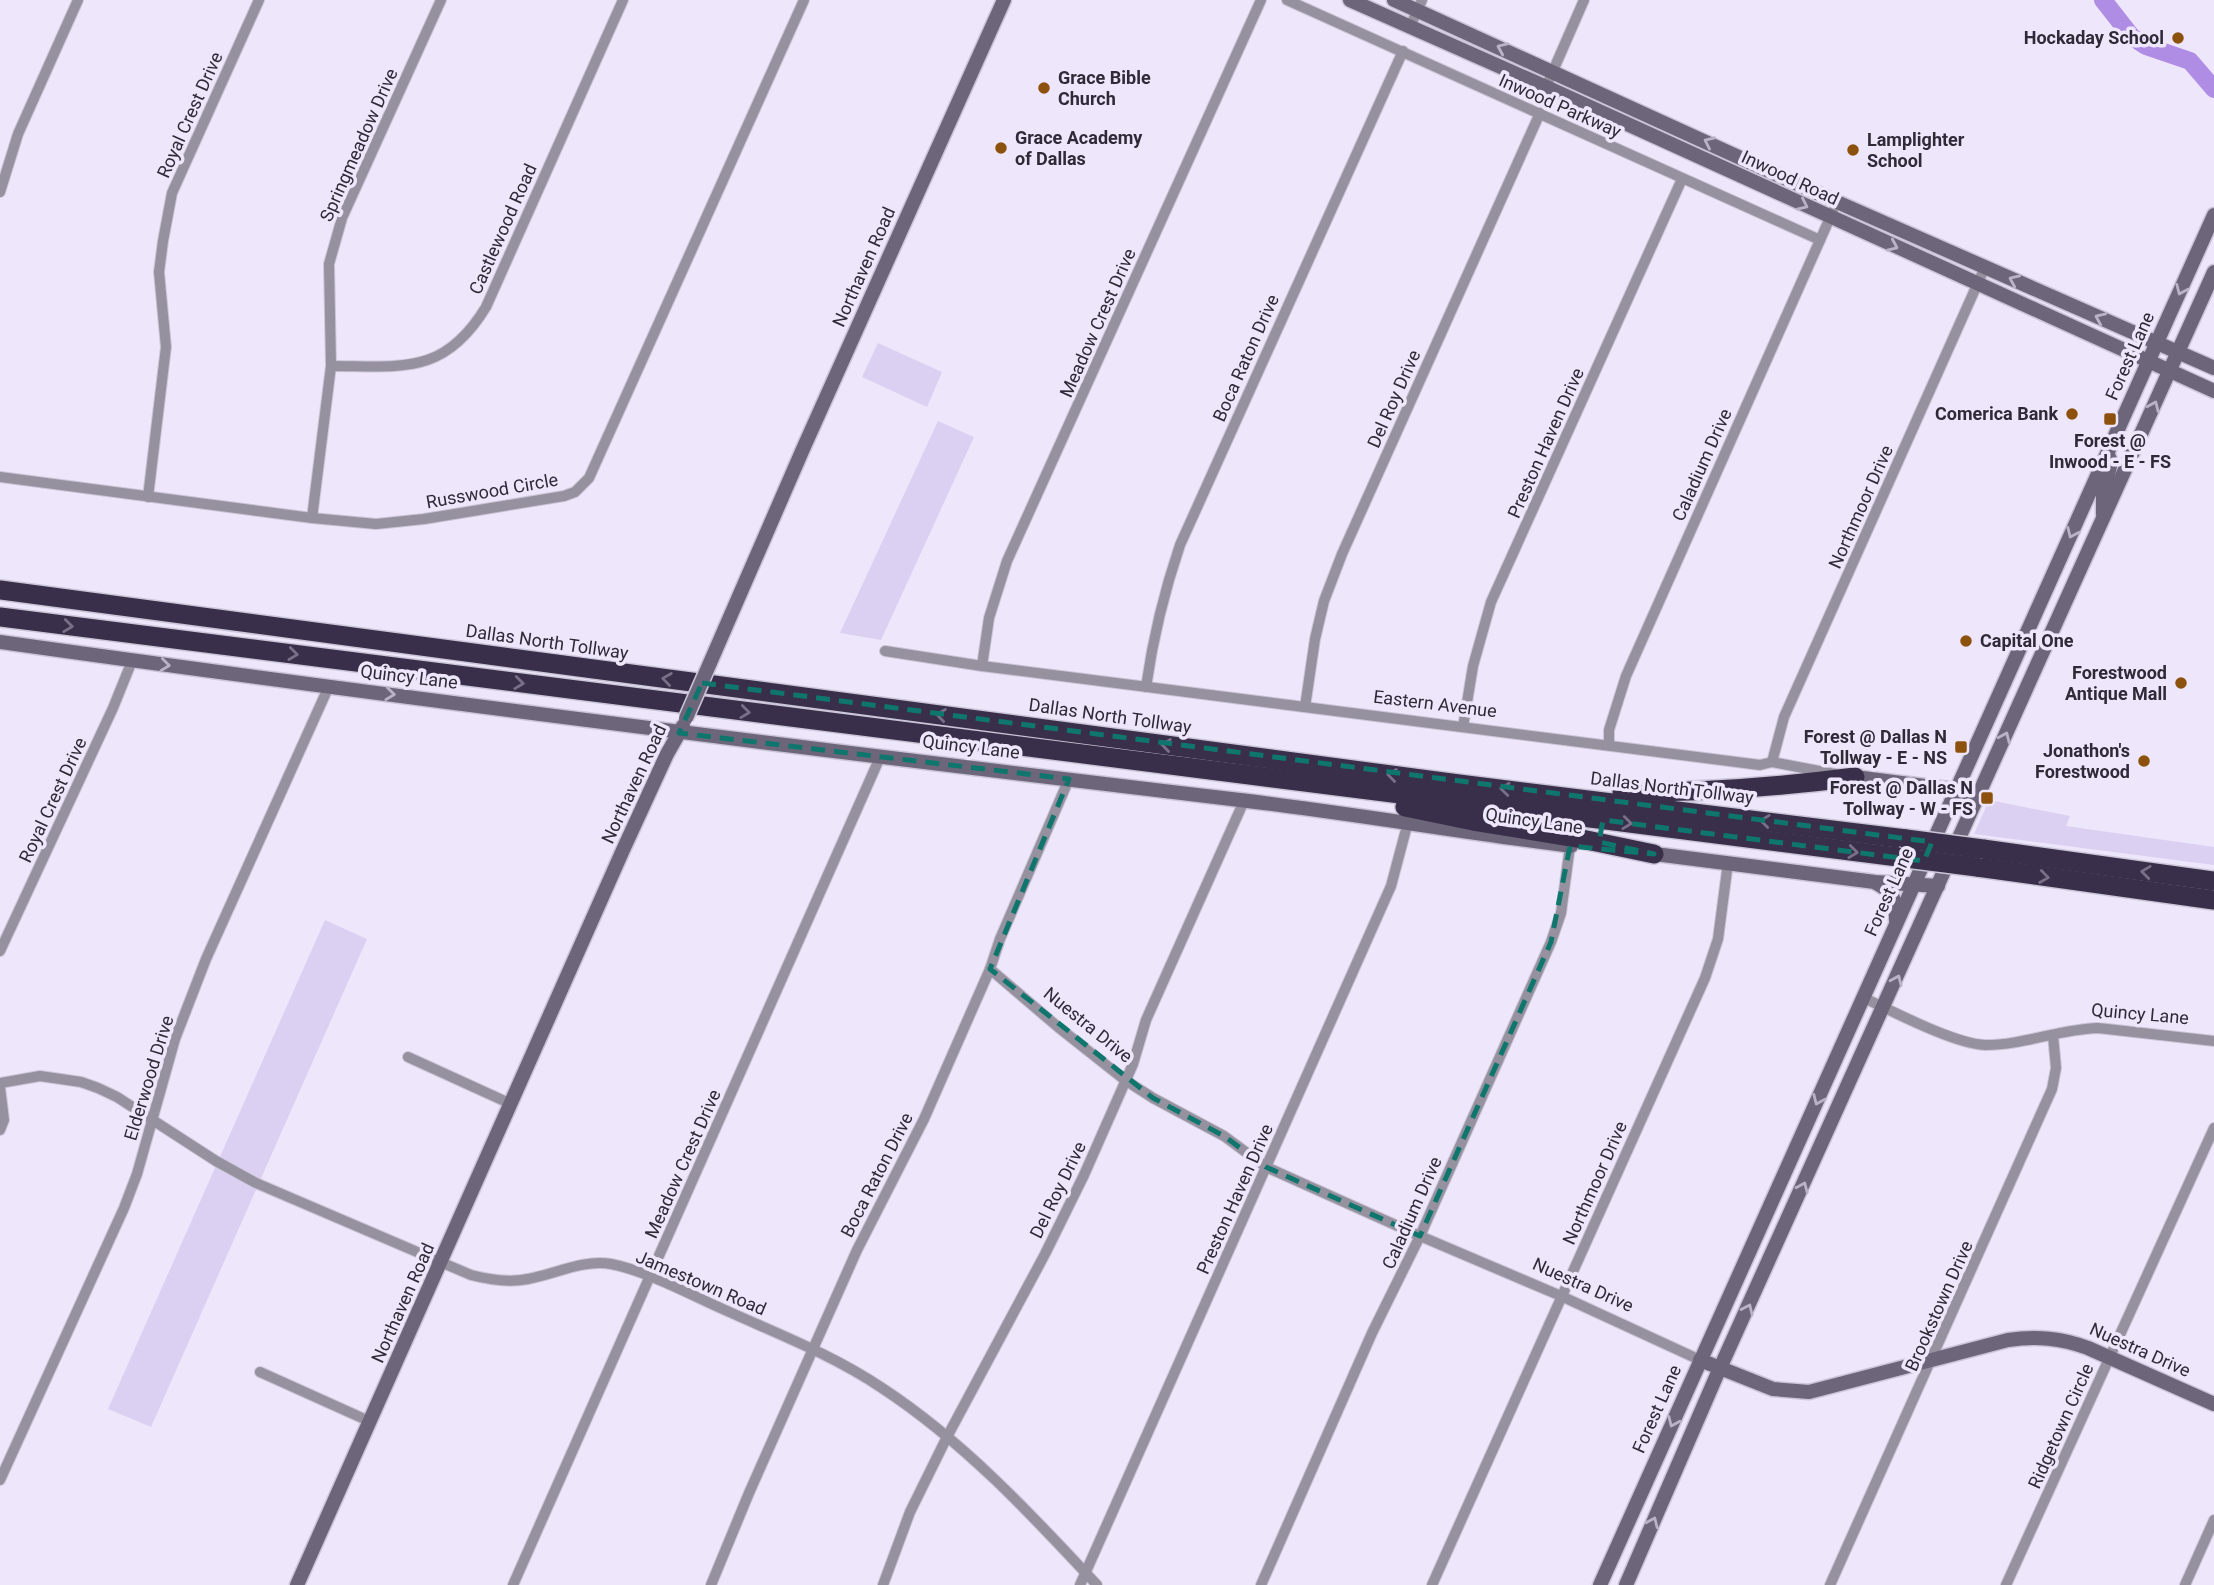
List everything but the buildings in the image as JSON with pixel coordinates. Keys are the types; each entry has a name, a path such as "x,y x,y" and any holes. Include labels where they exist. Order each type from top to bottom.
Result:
{"highway":[{"name":"Dallas North Tollway","path":"0,590 1446,782 1906,839 1980,858 2214,900"},
{"name":"Dallas North Tollway","path":"0,617 1898,858 1980,858 2214,881"},
{"path":"1550,794 1673,792 1804,784 1854,777"},
{"path":"1365,790 1406,807 1654,854"}],"main road":[{"name":"Northaven Road","path":"297,1585 1004,0"},
{"name":"Inwood Road","path":"1350,0 2214,391"},
{"name":"Inwood Road","path":"1394,0 1420,5 1671,125 2214,369"},
{"path":"1664,141 1671,125"},
{"name":"Forest Lane","path":"1600,1585 2214,215"},
{"path":"1626,1585 1720,1368 2214,272"},
{"path":"2104,519 2103,495 2111,462 2108,453"},
{"path":"2061,556 2082,565"},
{"name":"Quincy Lane","path":"0,642 679,733 881,755 1408,822 1570,846 1875,882 1938,886"},
{"name":"Eastern Avenue","path":"1854,777 1956,790 1977,800"},
{"path":"1875,882 1888,889 1895,900 1896,924"},
{"path":"1808,1124 1827,1133"},
{"path":"1755,1240 1775,1249"},
{"name":"Nuestra Drive","path":"1700,1360 1773,1389 1809,1392 2032,1336 2070,1341 2214,1404"}],"street":[{"path":"0,192 18,134 78,0"},
{"name":"Royal Crest Drive","path":"148,497 166,347 159,272 172,193 259,0"},
{"name":"Springmeadow Drive","path":"312,518 331,366 329,274 334,243 342,218 441,0"},
{"name":"Castlewood Road","path":"331,366 407,366 436,358 464,338 475,325 486,307 623,0"},
{"name":"Russwood Circle","path":"0,477 376,524 424,520 575,492 589,478 804,0"},
{"name":"Meadow Crest Drive","path":"982,666 989,618 1007,561 1261,0"},
{"name":"Inwood Parkway","path":"1287,0 1820,240"},
{"path":"1546,87 1584,0"},
{"path":"1410,27 1420,5"},
{"name":"Boca Raton Drive","path":"1146,687 1154,634 1165,588 1180,545 1403,51"},
{"name":"Del Roy Drive","path":"1305,707 1315,639 1324,601 1342,554 1540,113"},
{"name":"Preston Haven Drive","path":"1463,727 1473,666 1491,602 1682,179"},
{"name":"Caladium Drive","path":"1609,745 1609,730 1626,676 1838,201"},
{"name":"Northmoor Drive","path":"1772,762 1784,717 1985,267"},
{"name":"Eastern Avenue","path":"885,651 982,666 1760,765 1772,762 1854,777"},
{"name":"Royal Crest Drive","path":"0,951 113,708 132,661"},
{"name":"Elderwood Drive","path":"0,1480 124,1208 137,1174 175,1039 206,959 329,686"},
{"name":"Meadow Crest Drive","path":"513,1585 881,755"},
{"name":"Boca Raton Drive","path":"711,1585 857,1250 924,1119 990,970 1000,939 1069,779"},
{"name":"Del Roy Drive","path":"883,1585 911,1512 947,1437 1084,1175 1133,1064 1146,1020 1244,801"},
{"name":"Preston Haven Drive","path":"1080,1585 1391,886 1408,822"},
{"name":"Caladium Drive","path":"1261,1585 1372,1333 1420,1236 1551,942 1561,913 1570,846"},
{"name":"Northmoor Drive","path":"1432,1585 1710,967 1718,939 1728,863"},
{"name":"Nuestra Drive","path":"990,970 1125,1080 1224,1136 1266,1167 1700,1360"},
{"name":"Quincy Lane","path":"1864,998 1963,1041 1983,1045 2006,1044 2078,1028 2214,1041"},
{"name":"Brookstown Drive","path":"1830,1585 2052,1089 2056,1068 2053,1035"},
{"path":"408,1057 511,1104"},
{"name":"Jamestown Road","path":"0,1085 40,1076 81,1082 117,1097 216,1161 256,1183 471,1275 491,1280 528,1279 590,1264 609,1264 649,1277 813,1348 883,1388 978,1462 1097,1585"},
{"path":"0,1085 4,1120 0,1130"},
{"name":"Ridgetown Circle","path":"2006,1585 2214,1128"},
{"path":"260,1372 371,1422"},
{"path":"2185,1585 2214,1520"}],"highlighted area":[{"path":"702,683 1932,842 1924,861 1603,820 1599,842 1654,854 1570,846 1551,942 1420,1236 1266,1167 1224,1136 1153,1098 990,969 1069,779 679,733"}],"shaded area":[{"path":"878,343 942,372 927,407 862,377"},
{"path":"938,421 974,437 881,640 840,633"},
{"path":"1989,800 2070,816 2066,826 2214,847 2214,865 1974,834"},
{"path":"325,920 367,939 151,1427 108,1409"}],"waterway":[{"path":"2103,0 2132,37 2146,46 2190,61 2214,89"}],"place":[{"name":"Hockaday School","path":"2178,38"},
{"name":"Grace Bible Church","path":"1044,88"},
{"name":"Grace Academy of Dallas","path":"1001,148"},
{"name":"Lamplighter School","path":"1853,150"},
{"name":"Comerica Bank","path":"2072,414"},
{"name":"Forest @ Inwood - E - FS","path":"2110,419"},
{"name":"Capital One","path":"1966,641"},
{"name":"Forestwood Antique Mall","path":"2181,683"},
{"name":"Forest @ Dallas N Tollway - E - NS","path":"1961,747"},
{"name":"Jonathon's Forestwood","path":"2144,761"},
{"name":"Forest @ Dallas N Tollway - W - FS","path":"1987,798"}]}
